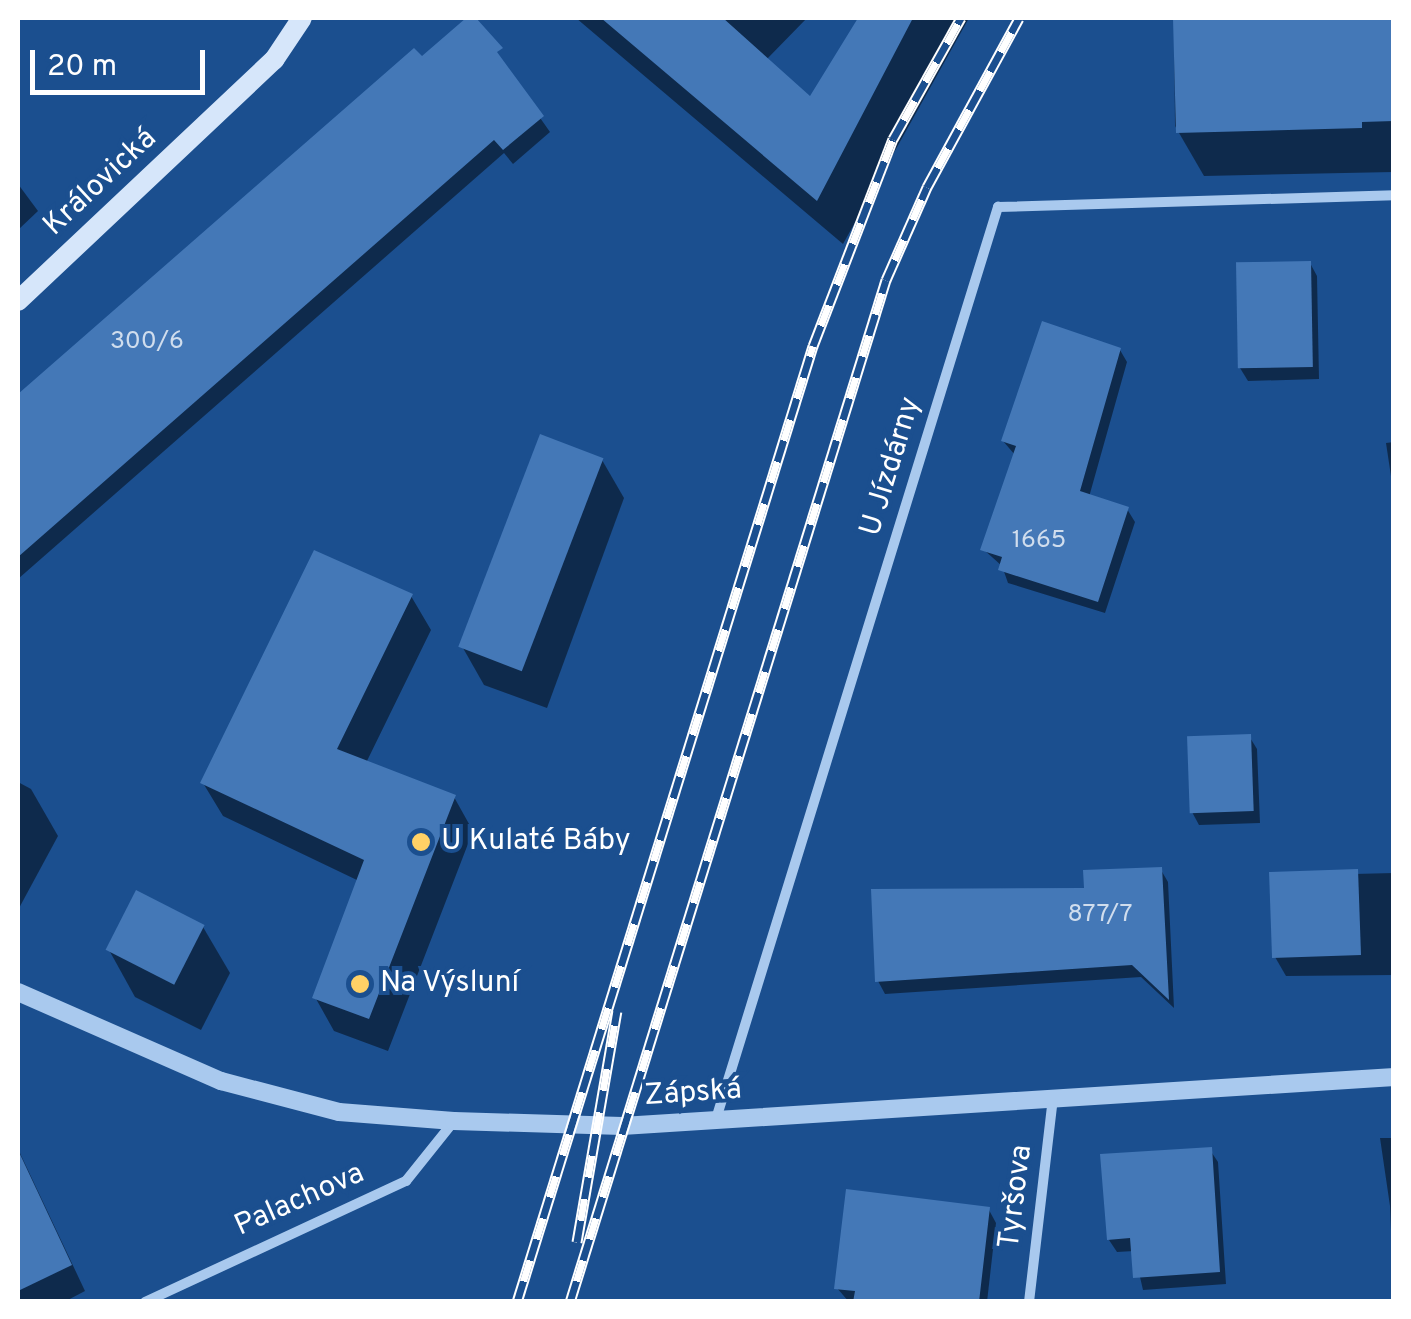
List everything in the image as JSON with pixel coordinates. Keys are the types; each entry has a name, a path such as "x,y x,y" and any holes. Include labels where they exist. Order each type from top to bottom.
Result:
{"main road":[{"name":"Královická","path":"18,301 261,73 302,18"}],"street":[{"name":"U Jízdárny","path":"716,1119 998,207 1394,195"},
{"name":"Zápská","path":"18,992 221,1081 339,1112 454,1121 569,1127 1394,1077"},
{"name":"Tyršova","path":"1029,1302 1053,1099"},
{"name":"Palachova","path":"145,1302 406,1181 454,1121"}],"building":[{"path":"466,18 476,18 503,48 497,52 544,116 503,150 494,140 18,557 18,394 414,48 422,56"},
{"path":"601,18 723,18 810,96 858,18 913,18 817,201"},
{"path":"1173,18 1394,18 1394,121 1362,122 1362,128 1176,133"},
{"path":"1311,261 1313,367 1238,368 1236,262"},
{"path":"1042,321 1121,348 1080,491 1129,507 1098,602 998,570 1002,557 980,550 1016,446 1001,441"},
{"path":"540,434 603,458 522,671 458,647"},
{"path":"314,550 413,594 337,749 456,795 369,1019 312,998 364,860 200,783"},
{"path":"1251,734 1254,811 1190,813 1187,736"},
{"path":"1162,867 1169,1000 1132,965 875,982 871,889 1084,888 1083,870"},
{"path":"1358,869 1361,955 1272,958 1269,872"},
{"path":"136,890 205,925 174,985 106,950"},
{"path":"1212,1147 1220,1272 1133,1278 1130,1238 1107,1240 1100,1154"},
{"path":"18,1150 72,1265 18,1291"},
{"path":"846,1189 990,1207 979,1302 853,1302 855,1291 834,1289"}],"railway":[{"path":"517,1302 813,346 893,139 961,18"},
{"path":"570,1302 886,280 927,187 1019,18"},
{"path":"577,1242 617,1011"}],"place":[{"name":"U Kulaté Báby","path":"421,842"},
{"name":"Na Výsluní","path":"360,984"}]}
